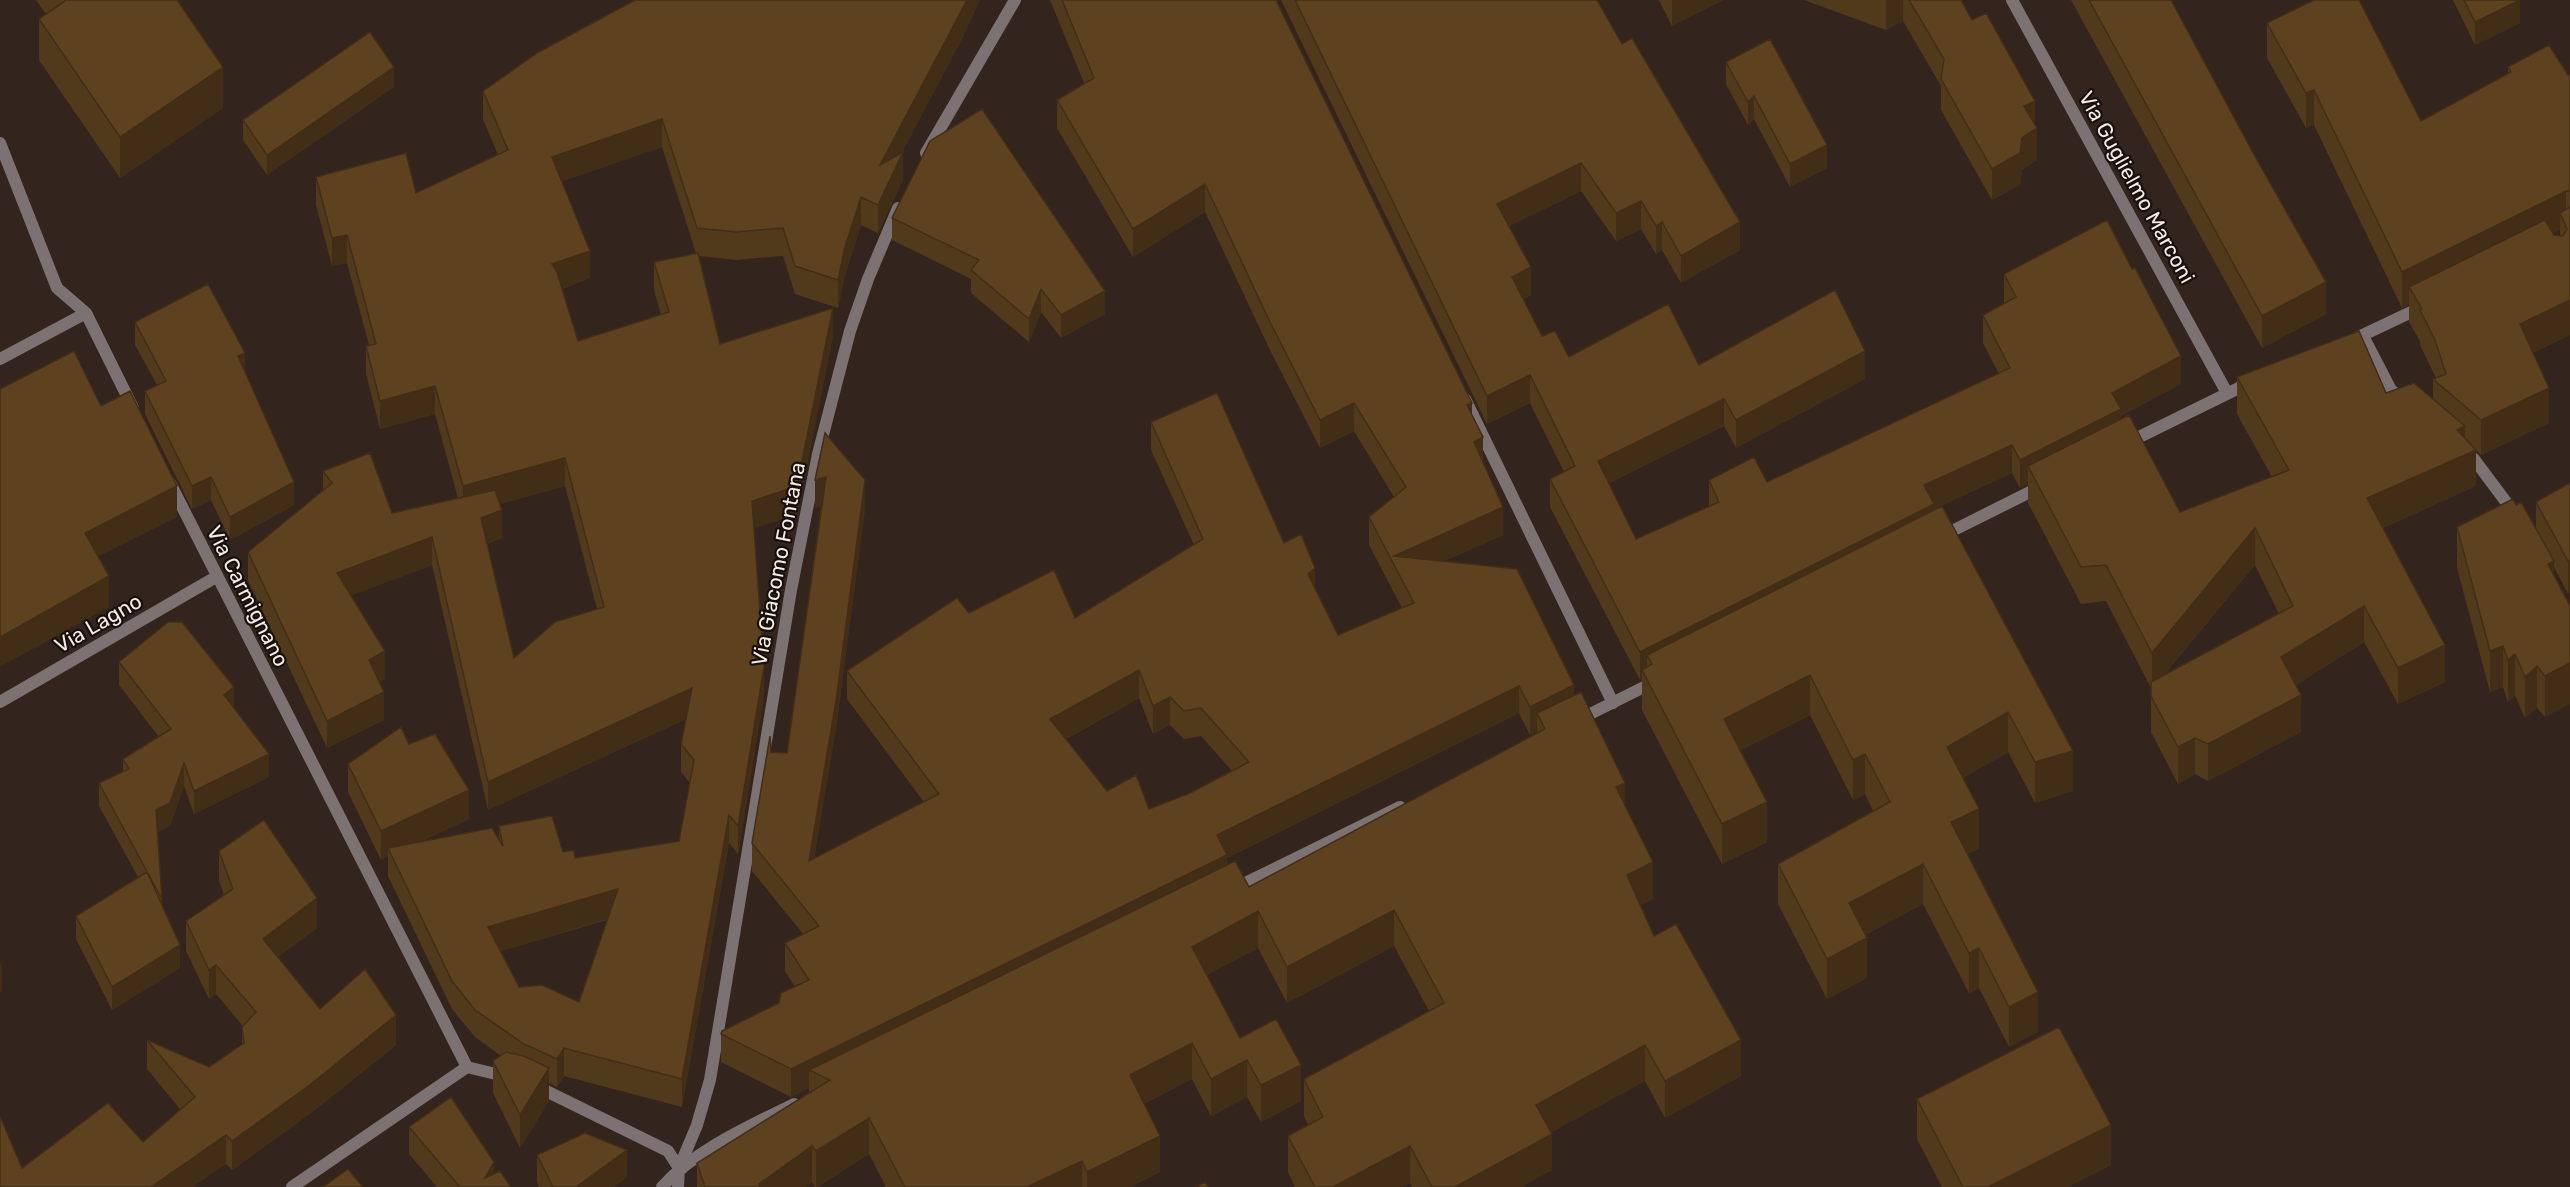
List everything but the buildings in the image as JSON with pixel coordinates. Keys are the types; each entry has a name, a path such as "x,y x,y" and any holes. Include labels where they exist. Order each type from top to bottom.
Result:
{"street":[{"path":"920,164 940,125 1015,0"},
{"name":"Via Guglielmo Marconi","path":"2012,0 2227,393"},
{"path":"0,143 57,288 86,313 138,418"},
{"name":"Via Giacomo Fontana","path":"679,1168 697,1125 710,1080 791,590 818,454 850,331 868,279 905,194"},
{"path":"2332,349 2435,300"},
{"path":"0,359 86,313"},
{"path":"2363,336 2391,390 2415,410"},
{"path":"2110,452 2227,393 2258,380"},
{"path":"1458,383 1613,702"},
{"path":"2457,445 2474,459 2512,508 2523,527"},
{"name":"Via Carmignano","path":"164,471 467,1067"},
{"path":"1930,542 2057,478"},
{"name":"Via Lagno","path":"0,702 216,577"},
{"path":"1570,724 1666,676"},
{"path":"1227,892 1409,803"},
{"path":"292,1187 467,1067 522,1080 668,1151 679,1168 678,1187"},
{"path":"662,1187 679,1168 754,1124 808,1098"}]}
